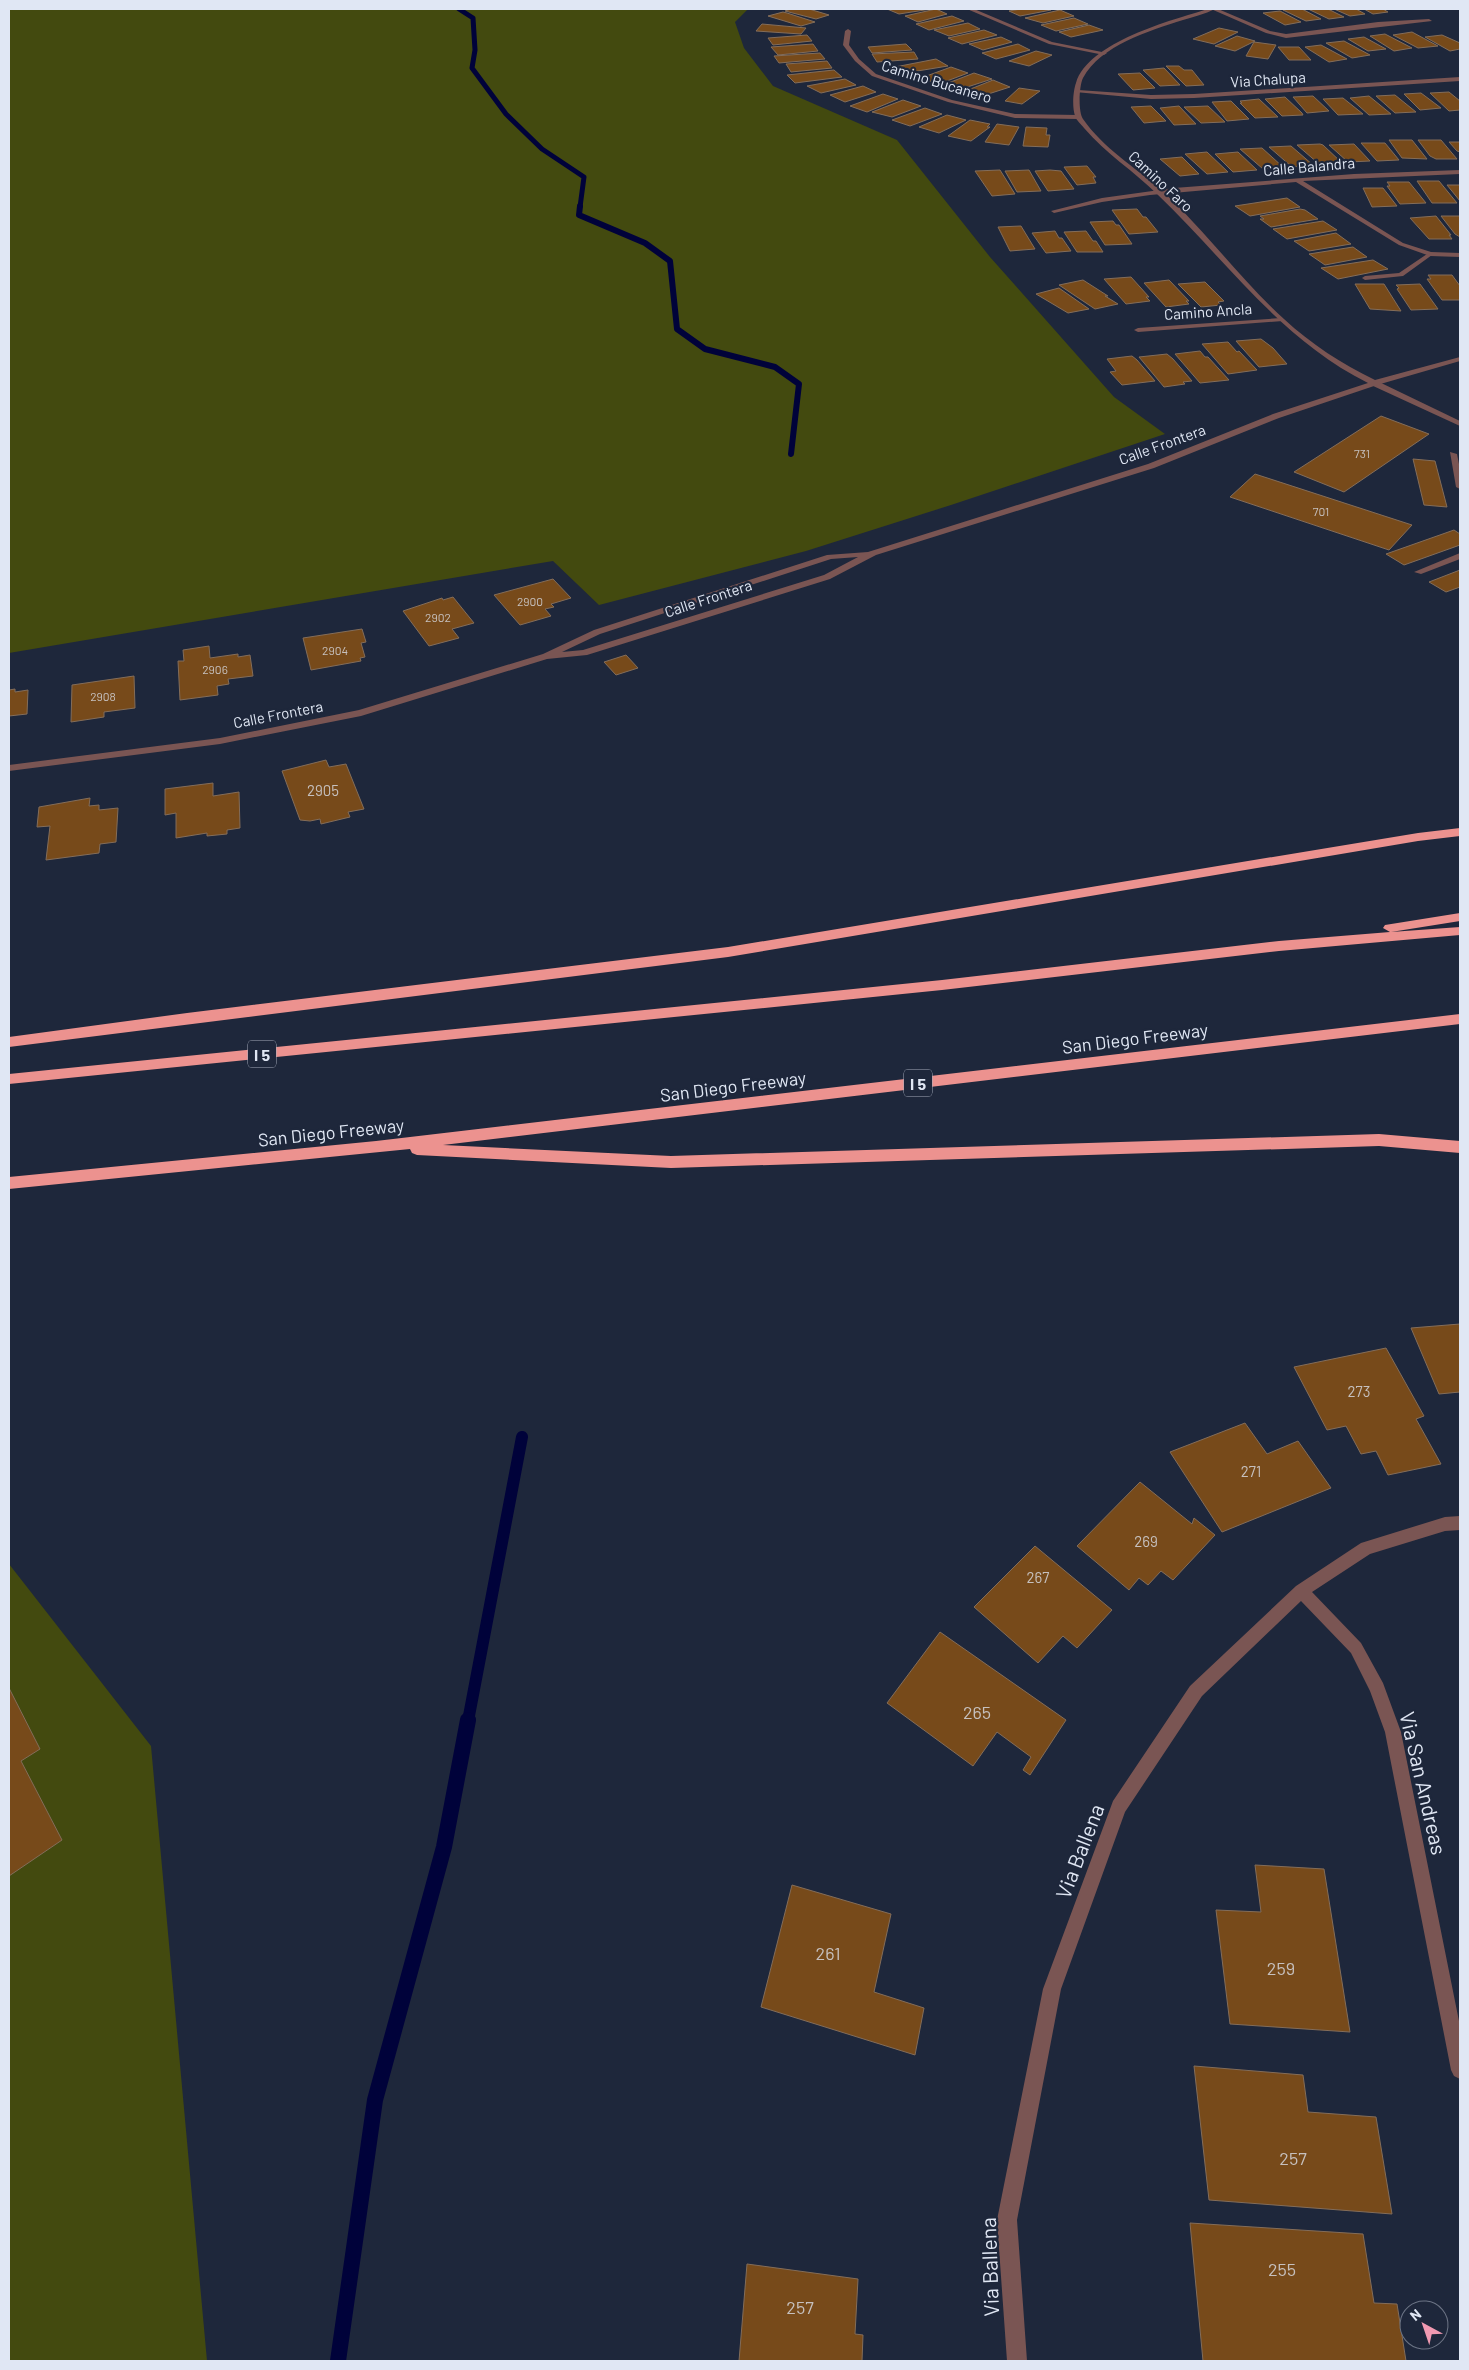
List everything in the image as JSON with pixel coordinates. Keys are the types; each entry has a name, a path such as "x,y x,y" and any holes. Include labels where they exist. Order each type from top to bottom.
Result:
{"highway":[{"path":"9,1042 197,1016 728,952 1418,837 1460,832"},
{"path":"1279,946 1460,917"},
{"name":"I 5","path":"9,1080 942,985 1279,946 1460,931"},
{"name":"San Diego Freeway","path":"9,1182 376,1147 1460,1019"},
{"path":"376,1147 671,1162 1379,1140 1460,1147"}],"street":[{"path":"970,9 1051,43 1104,53"},
{"path":"1078,117 1080,79 1090,65 1104,53 1125,39 1213,9 1268,32 1286,36 1378,24 1430,21"},
{"name":"Camino Bucanero","path":"848,31 846,45 857,60 874,75 950,101 1015,116 1078,117"},
{"name":"Via Chalupa","path":"1078,92 1151,97 1194,96 1460,79"},
{"name":"Camino Faro","path":"1078,117 1101,144 1159,192 1281,320 1310,344 1346,369 1460,424"},
{"name":"Calle Balandra","path":"1054,211 1087,202 1159,192 1365,174 1460,172"},
{"path":"1297,180 1401,244 1430,254 1460,255"},
{"path":"1365,278 1401,275 1430,254"},
{"name":"Camino Ancla","path":"1138,330 1281,320"},
{"name":"Calle Frontera","path":"546,656 584,653 827,577 873,553 1151,466 1276,416 1374,383 1460,359"},
{"path":"1453,454 1460,487"},
{"name":"Calle Frontera","path":"9,768 220,741 361,713 546,656 597,632 830,558 873,553"},
{"path":"1418,572 1460,556"},
{"name":"Via Ballena","path":"1016,2361 1007,2220 1052,1989 1119,1807 1196,1691 1301,1592 1366,1548 1445,1524 1460,1523"},
{"name":"Via San Andreas","path":"1301,1592 1356,1648 1378,1688 1393,1732 1460,2070"}],"green space":[{"path":"9,9 748,9 735,22 744,48 773,86 897,140 990,257 1114,397 1165,434 806,551 599,605 553,561 9,653"},
{"path":"9,1564 151,1746 207,2361 9,2361"}],"building":[{"path":"809,9 829,15 816,19 785,11"},
{"path":"887,9 931,9 899,14"},
{"path":"936,9 947,14 918,22 905,16"},
{"path":"1021,9 1051,10 1020,16 1009,11"},
{"path":"1302,9 1321,19 1306,21 1283,10"},
{"path":"1308,9 1328,9 1344,17 1329,19"},
{"path":"1334,9 1356,9 1365,14 1350,16"},
{"path":"1364,9 1383,9 1388,12 1373,14"},
{"path":"1060,10 1074,16 1043,23 1025,18"},
{"path":"1280,11 1301,22 1285,25 1263,13"},
{"path":"783,12 815,22 801,26 768,16"},
{"path":"952,16 964,21 929,30 916,24"},
{"path":"1074,18 1088,24 1056,31 1041,25"},
{"path":"968,23 980,29 949,36 934,30"},
{"path":"762,24 806,28 801,34 756,31"},
{"path":"1089,25 1103,30 1071,37 1059,32"},
{"path":"1219,28 1238,32 1214,44 1193,39"},
{"path":"984,30 997,35 962,44 948,38"},
{"path":"1412,32 1438,46 1418,48 1393,35"},
{"path":"1385,34 1412,48 1394,51 1370,36"},
{"path":"807,35 812,41 773,45 768,38"},
{"path":"1442,35 1460,43 1460,49 1450,51 1425,37"},
{"path":"1237,36 1255,41 1235,51 1215,46"},
{"path":"1001,37 1012,42 983,50 969,44"},
{"path":"1364,37 1386,49 1368,51 1348,39"},
{"path":"1344,41 1370,55 1352,58 1326,43"},
{"path":"1254,42 1276,45 1268,59 1246,56"},
{"path":"813,44 818,51 778,55 771,47"},
{"path":"906,44 912,50 872,53 868,47"},
{"path":"1018,44 1030,50 996,59 982,53"},
{"path":"1321,45 1347,59 1329,62 1305,47"},
{"path":"1278,47 1299,47 1311,60 1289,60"},
{"path":"1036,51 1052,55 1029,66 1009,61"},
{"path":"914,52 918,59 877,62 872,54"},
{"path":"820,53 825,59 779,63 774,56"},
{"path":"936,59 948,66 905,73 895,67"},
{"path":"827,61 832,68 791,72 786,64"},
{"path":"1166,66 1179,66 1184,70 1192,70 1204,85 1186,86"},
{"path":"951,67 968,73 939,84 921,78"},
{"path":"1164,68 1180,85 1160,86 1143,70"},
{"path":"834,70 842,77 795,83 787,75"},
{"path":"974,73 992,79 958,90 943,85"},
{"path":"1140,73 1155,88 1133,90 1118,74"},
{"path":"845,79 856,85 821,93 807,86"},
{"path":"993,80 1010,87 979,97 963,92"},
{"path":"863,86 876,92 845,102 830,95"},
{"path":"1019,88 1040,91 1022,104 1005,101"},
{"path":"1449,92 1460,101 1460,110 1449,111 1430,93"},
{"path":"1421,93 1441,108 1420,110 1404,94"},
{"path":"883,94 898,99 867,112 850,106"},
{"path":"1395,95 1416,112 1395,113 1376,96"},
{"path":"1313,96 1329,111 1307,113 1293,97"},
{"path":"1369,96 1391,114 1369,115 1350,98"},
{"path":"1285,97 1303,115 1282,116 1265,99"},
{"path":"1343,98 1363,114 1338,115 1323,99"},
{"path":"1259,99 1278,117 1255,118 1240,103 1242,103 1240,101"},
{"path":"903,100 921,106 892,117 872,112"},
{"path":"1231,101 1249,119 1227,121 1212,102"},
{"path":"1151,106 1166,121 1144,123 1131,107"},
{"path":"1179,106 1196,124 1174,125 1160,108"},
{"path":"1208,106 1225,122 1201,123 1184,107"},
{"path":"925,108 942,114 910,126 892,120"},
{"path":"947,115 966,120 939,133 919,127"},
{"path":"970,120 990,124 987,127 990,127 971,141 948,136"},
{"path":"997,124 1019,127 1009,145 985,142"},
{"path":"1026,127 1047,128 1046,135 1050,135 1048,147 1023,146"},
{"path":"1389,140 1412,140 1427,159 1402,158"},
{"path":"1418,140 1441,140 1457,159 1436,159 1430,156"},
{"path":"1449,142 1460,142 1460,152 1457,151"},
{"path":"1361,143 1385,143 1399,160 1377,161"},
{"path":"1320,144 1342,163 1319,164 1297,145"},
{"path":"1354,144 1370,161 1348,162 1329,145"},
{"path":"1291,146 1313,165 1292,167 1269,147"},
{"path":"1262,148 1283,167 1263,169 1240,149"},
{"path":"1207,152 1228,172 1207,174 1185,154"},
{"path":"1238,152 1257,170 1233,172 1215,154"},
{"path":"1182,157 1199,174 1180,176 1160,159"},
{"path":"1087,166 1096,177 1093,177 1096,183 1077,185 1064,167"},
{"path":"1000,170 1015,194 992,196 975,171"},
{"path":"1029,170 1041,191 1017,192 1005,171"},
{"path":"1035,171 1061,171 1074,189 1048,191"},
{"path":"1417,181 1439,181 1457,203 1432,203"},
{"path":"1387,182 1409,182 1426,203 1400,204 1387,186 1390,186"},
{"path":"1447,185 1460,185 1460,201"},
{"path":"1363,188 1383,188 1397,206 1372,207"},
{"path":"1287,198 1300,207 1250,216 1235,206"},
{"path":"1137,209 1158,232 1129,234 1112,210"},
{"path":"1300,209 1305,210 1318,219 1271,227 1260,219 1264,219 1260,216"},
{"path":"1436,216 1452,239 1429,239 1410,218"},
{"path":"1441,216 1460,216 1460,237 1455,234"},
{"path":"1113,221 1116,225 1119,225 1132,244 1105,245 1090,222"},
{"path":"1323,221 1337,230 1287,239 1273,229"},
{"path":"1021,226 1035,249 1010,251 998,227"},
{"path":"1055,231 1071,251 1046,253 1032,233"},
{"path":"1086,231 1103,252 1077,252 1064,232"},
{"path":"1336,233 1351,244 1309,251 1294,241"},
{"path":"1353,247 1367,257 1325,265 1309,254"},
{"path":"1373,260 1388,269 1338,279 1321,268"},
{"path":"1428,275 1452,275 1460,286 1460,300 1442,300 1427,279 1431,279"},
{"path":"1131,277 1149,297 1146,297 1150,301 1126,304 1104,279"},
{"path":"1083,280 1118,304 1095,309 1059,285"},
{"path":"1169,280 1189,301 1186,301 1189,304 1166,307 1144,283"},
{"path":"1205,282 1224,301 1218,302 1221,305 1201,307 1178,284"},
{"path":"1355,284 1384,284 1401,311 1370,309"},
{"path":"1420,284 1438,309 1411,310 1396,285"},
{"path":"1059,288 1089,309 1068,313 1036,294"},
{"path":"1261,339 1273,348 1287,364 1259,367 1236,341"},
{"path":"1228,342 1257,370 1228,374 1202,344"},
{"path":"1200,351 1229,380 1200,383 1175,354"},
{"path":"1167,354 1192,381 1164,387 1139,357"},
{"path":"1132,356 1155,381 1122,385 1110,372 1116,371 1107,359"},
{"path":"1381,416 1429,434 1344,492 1294,472"},
{"path":"1413,459 1435,461 1447,507 1424,505"},
{"path":"1255,474 1412,525 1389,550 1230,497"},
{"path":"1454,530 1460,534 1460,545 1404,565 1386,554"},
{"path":"1460,570 1460,587 1446,592 1429,582"},
{"path":"553,579 571,598 551,604 554,607 545,609 551,616 520,625 494,595"},
{"path":"453,597 474,623 452,629 459,638 429,646 403,611 442,598 443,600"},
{"path":"362,629 366,642 361,643 365,657 360,658 361,661 311,670 303,638"},
{"path":"209,646 210,658 238,654 238,657 250,655 253,676 228,679 229,684 217,686 218,695 180,700 178,661 184,661 183,650"},
{"path":"626,655 638,668 616,675 604,662"},
{"path":"134,676 135,708 104,712 104,717 71,722 72,685"},
{"path":"15,689 15,692 28,690 27,714 9,716 9,690"},
{"path":"326,760 329,767 346,764 364,809 348,812 350,817 321,824 320,819 300,820 282,771"},
{"path":"213,783 213,796 239,792 240,828 227,830 227,834 207,836 207,833 176,838 176,813 165,815 165,789"},
{"path":"90,798 89,806 99,805 99,810 118,808 116,842 100,844 99,853 46,860 50,826 37,827 39,807"},
{"path":"1460,1324 1460,1392 1439,1394 1411,1328"},
{"path":"1386,1348 1424,1416 1416,1419 1441,1464 1388,1475 1376,1451 1361,1454 1346,1426 1327,1430 1294,1367"},
{"path":"1245,1423 1267,1454 1298,1441 1331,1488 1222,1532 1170,1452"},
{"path":"1140,1482 1192,1524 1194,1518 1215,1535 1173,1580 1161,1571 1148,1585 1139,1578 1129,1590 1077,1546"},
{"path":"1035,1546 1112,1610 1077,1648 1063,1636 1038,1663 974,1607"},
{"path":"940,1632 1066,1720 1030,1775 1023,1770 1031,1757 997,1732 973,1766 887,1703"},
{"path":"9,1688 40,1749 21,1761 62,1840 9,1876"},
{"path":"1255,1865 1324,1869 1350,2032 1230,2024 1216,1910 1261,1912"},
{"path":"792,1885 891,1914 874,1992 924,2008 915,2055 761,2007"},
{"path":"1194,2066 1303,2075 1308,2112 1376,2117 1392,2214 1209,2200"},
{"path":"1190,2223 1363,2234 1374,2303 1397,2304 1399,2350 1404,2350 1406,2361 1203,2361"},
{"path":"747,2264 858,2279 855,2334 863,2335 862,2361 739,2361"}],"waterway":[{"path":"459,9 473,18 475,50 472,68 506,114 542,149 584,177 580,207"},
{"path":"580,206 579,215 645,243 670,261 677,329 705,349 775,367 799,384 791,454"},
{"path":"468,1721 522,1437"},
{"path":"338,2361 375,2100 444,1847 468,1720"}]}
